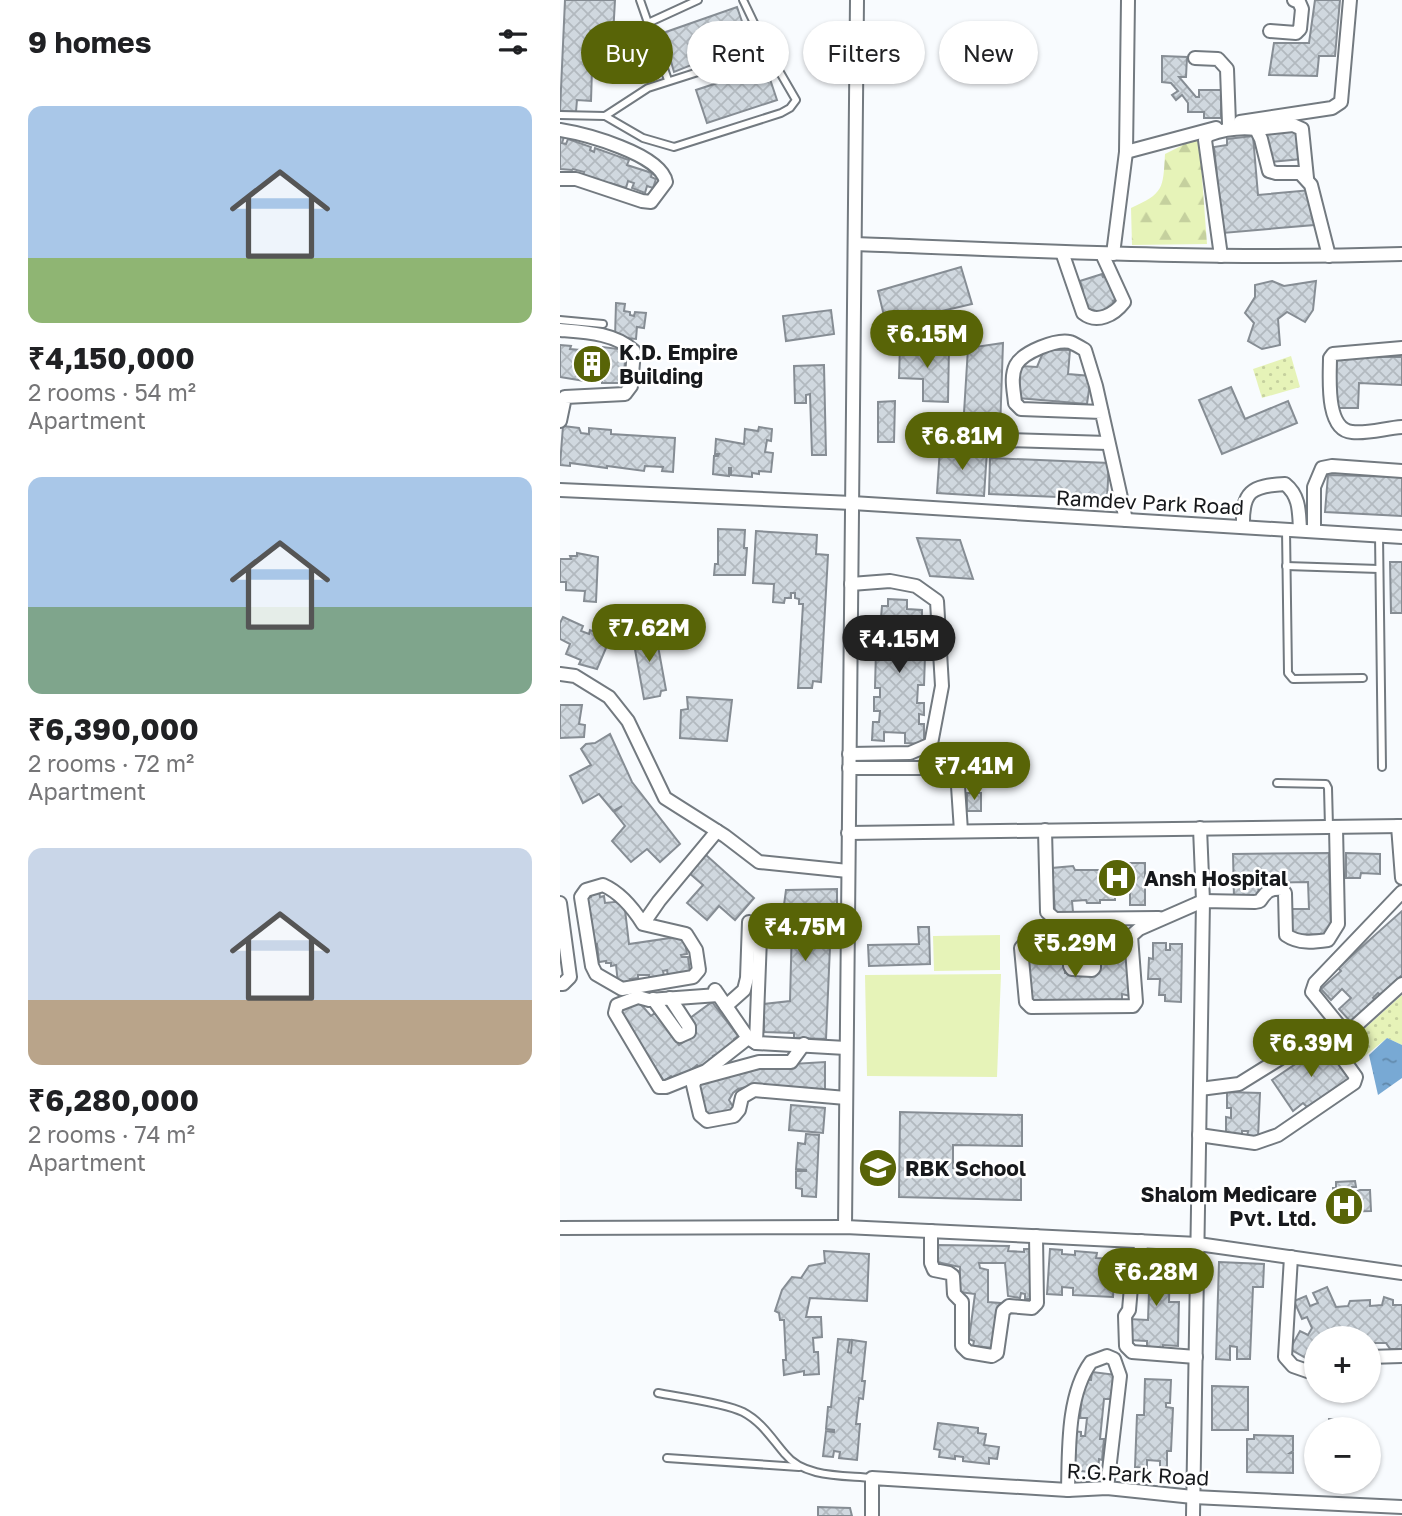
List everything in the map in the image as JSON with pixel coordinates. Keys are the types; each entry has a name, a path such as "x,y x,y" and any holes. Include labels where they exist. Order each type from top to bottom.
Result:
{"street":[{"path":"845,1227 857,0"},
{"path":"1062,252 1083,313 1093,319 1100,319 1119,308 1124,302 1107,254 1126,152 1128,0"},
{"path":"1270,31 1296,33 1300,29 1302,9 1299,2 1294,0"},
{"path":"1126,152 1229,124 1332,108 1341,102 1350,0"},
{"path":"1195,58 1218,58 1227,69 1229,124"},
{"path":"1221,256 1205,140 1215,132 1293,125 1302,129 1307,178 1329,256"},
{"path":"1256,129 1269,171 1300,173 1307,178"},
{"path":"560,130 625,149 661,170 666,181 651,202 576,178 560,178"},
{"path":"855,244 1107,254 1402,254"},
{"path":"560,330 603,335 625,342 634,351 631,386 625,394 565,397 560,421"},
{"path":"1102,412 1021,409 1015,403 1012,378 1016,366 1034,350 1068,341 1085,350 1090,362 1102,412 1126,520"},
{"path":"1402,348 1333,354 1330,402 1339,427 1349,433 1402,426"},
{"path":"936,438 1108,443"},
{"path":"1314,531 1314,487 1322,468 1332,466 1402,471"},
{"path":"1243,527 1244,502 1252,491 1261,485 1285,484 1296,496 1300,530"},
{"name":"Ramdev Park Road","path":"560,490 852,503 1402,537"},
{"path":"849,754 910,754 931,744 942,686 937,601 916,586 890,581 851,584"},
{"path":"560,674 575,676 609,697 628,721 665,798 759,862 848,871"},
{"path":"849,768 949,768 957,771 961,831"},
{"path":"848,833 1400,826 1402,878"},
{"path":"1131,936 1136,1002 1133,1006 1031,1007 1026,1002 1021,948 1025,943 1094,941 1131,936 1139,929 1203,901 1255,902 1261,901 1265,893 1273,888 1282,888 1285,893 1286,935 1291,939 1310,942 1328,940 1338,924 1333,827"},
{"path":"1193,1516 1203,901 1200,828"},
{"path":"1045,830 1047,912 1050,917 1163,918"},
{"path":"643,924 717,831"},
{"path":"603,885 613,890 633,909 643,924 686,934 696,950 699,970 693,977 622,989 597,974 592,966 581,897 586,890 603,885"},
{"path":"1402,892 1315,983 1312,992 1342,1029 1352,1029 1402,984"},
{"path":"560,903 570,977 564,984 560,984"},
{"path":"749,922 747,978 744,990 719,997 632,998 617,1005 615,1013 659,1087 666,1087 706,1071 752,1041 846,1048"},
{"path":"752,1041 760,938"},
{"path":"1069,940 1072,969 1092,970 1094,941"},
{"path":"719,997 752,1041"},
{"path":"653,999 680,1036 685,1035 689,1032 689,1027 670,998"},
{"path":"1199,1135 1255,1143 1278,1135 1354,1083 1356,1077 1325,1034 1318,1035 1239,1084 1200,1089"},
{"path":"804,1044 791,1062 759,1062 696,1079 693,1085 700,1115 707,1121 734,1116 739,1110 742,1097 754,1090 846,1098"},
{"path":"560,1228 845,1227 1198,1244 1402,1273"},
{"path":"931,1231 931,1264 934,1270 953,1276 954,1294 962,1302 962,1346 968,1352 992,1356 998,1353 1003,1311 1009,1306 1031,1308 1037,1303 1035,1236"},
{"path":"1141,1241 1140,1266 1132,1276 1129,1310 1125,1315 1126,1346 1132,1352 1196,1357"},
{"path":"1291,1257 1285,1357 1293,1366 1304,1370"},
{"path":"1068,1490 1070,1422 1083,1377 1095,1358 1107,1356 1114,1359 1120,1376 1107,1488"},
{"path":"1381,1357 1402,1356"},
{"path":"872,1478 872,1516"},
{"name":"R.G.Park Road","path":"872,1478 1068,1490 1107,1488 1193,1497 1402,1507"}],"lane":[{"path":"640,0 647,21"},
{"path":"652,21 698,0"},
{"path":"743,0 753,21"},
{"path":"605,116 658,84"},
{"path":"560,115 605,116 643,138 674,147 790,108 796,100 787,84"},
{"path":"560,320 603,324"},
{"path":"1286,530 1288,674 1293,679 1363,678"},
{"path":"1379,535 1382,766"},
{"path":"1286,566 1379,569"},
{"path":"1277,783 1326,784 1333,827"},
{"path":"658,1393 742,1411 760,1424 786,1456 800,1467"},
{"path":"667,1458 800,1467 818,1472 872,1478"}],"green space":[{"path":"1199,137 1207,244 1132,245 1131,208 1156,194 1160,188 1165,154"},
{"path":"1291,356 1300,387 1262,398 1253,369"},
{"path":"1000,935 1000,970 934,971 933,936"},
{"path":"1001,974 997,1077 867,1076 865,975"},
{"path":"1402,995 1402,1045 1387,1038 1354,1065 1343,1048"}],"water":[{"path":"1387,1038 1402,1045 1402,1078 1378,1095 1369,1055"}],"building":[{"path":"565,0 615,0 614,21 581,21 581,84 592,84 591,101 577,100 576,112 560,111"},
{"path":"1315,0 1340,0 1335,56 1319,56 1317,76 1269,75 1274,43 1309,43"},
{"path":"737,7 742,21 697,21"},
{"path":"687,25 687,67 674,72 673,68 673,29"},
{"path":"1162,56 1187,57 1186,77 1179,77 1196,97 1199,97 1199,90 1221,90 1221,118 1204,118 1204,112 1188,112 1188,103 1182,95 1176,100 1172,95 1178,91 1171,83 1162,82"},
{"path":"714,84 772,84 777,100 707,123 696,90"},
{"path":"1300,130 1302,159 1269,162 1266,133"},
{"path":"560,136 564,137 562,143 566,144 568,139 591,147 590,150 594,152 595,148 629,160 627,165 652,173 651,177 656,179 653,188 647,186 645,193 632,188 634,183 628,181 626,188 610,183 609,186 583,177 584,172 560,169"},
{"path":"1253,136 1258,195 1311,190 1314,225 1223,233 1214,147 1227,145 1227,139"},
{"path":"961,267 972,304 886,324 878,291"},
{"path":"1102,274 1103,277 1110,274 1119,299 1113,301 1115,307 1102,314 1101,311 1089,315 1078,292 1083,291 1080,281"},
{"path":"1272,281 1284,286 1316,281 1313,310 1305,322 1287,312 1278,319 1280,345 1262,349 1248,341 1254,323 1245,313 1255,297 1255,285"},
{"path":"616,303 625,304 624,311 630,312 630,315 634,316 635,312 646,313 644,328 637,327 636,339 615,337"},
{"path":"831,310 834,334 786,341 783,316"},
{"path":"1003,343 1000,431 963,429 968,348"},
{"name":"K.D. Empire Building","path":"560,345 571,346 570,349 602,352 603,347 626,350 623,383 560,377"},
{"path":"900,345 949,347 948,402 923,401 923,379 899,378"},
{"path":"1044,350 1070,350 1068,374 1091,376 1087,404 1018,398 1021,366 1037,367"},
{"path":"1337,357 1402,357 1402,385 1359,383 1358,408 1334,408"},
{"path":"824,365 826,455 812,455 810,394 806,395 806,403 795,403 794,366"},
{"path":"1231,387 1245,419 1288,401 1297,423 1222,454 1199,400"},
{"path":"895,401 894,442 878,442 878,402"},
{"path":"563,426 579,428 581,433 589,434 589,428 611,430 611,434 675,438 673,472 662,471 663,467 645,466 644,471 570,463 570,466 560,465"},
{"path":"759,427 772,429 771,441 767,440 765,452 773,453 771,472 759,471 759,474 752,473 752,477 731,475 729,468 729,476 713,474 714,456 719,454 715,454 716,439 744,444 745,429 758,431"},
{"path":"940,448 987,451 984,496 937,493"},
{"path":"990,458 1109,463 1107,499 989,494"},
{"path":"1328,475 1402,477 1402,516 1325,512"},
{"path":"718,529 745,530 745,575 714,575 715,564 718,564"},
{"path":"756,531 817,535 816,554 828,555 821,682 813,681 812,688 798,688 803,604 799,604 795,593 791,593 791,598 785,598 784,603 773,602 774,584 753,583"},
{"path":"917,538 960,540 973,579 930,576"},
{"path":"577,553 598,557 596,602 584,601 585,591 566,590 566,582 560,582 560,559 571,559 570,556 577,556"},
{"path":"1390,562 1402,562 1402,613 1391,613"},
{"path":"888,599 907,600 907,609 922,610 922,618 917,618 916,637 921,637 920,655 925,656 924,685 918,685 917,703 924,703 924,715 919,714 919,724 924,724 924,744 905,743 905,733 884,732 884,741 872,740 873,722 879,722 880,711 874,711 874,697 880,697 880,688 875,688 876,649 880,649 880,632 885,632 885,618 881,618 882,606 888,606"},
{"path":"563,617 583,626 581,631 589,634 590,630 609,641 597,669 579,664 581,660 566,654 570,644 560,639 560,623"},
{"path":"651,630 652,635 656,635 666,690 661,691 660,696 644,699 632,633"},
{"path":"687,697 732,700 727,741 680,738 681,710 688,709"},
{"path":"560,705 582,705 579,724 585,725 584,737 560,738"},
{"path":"610,734 632,782 680,844 660,862 647,849 631,862 612,841 625,826 614,812 622,806 613,811 599,794 583,803 570,776 591,765 581,749 586,744 595,743"},
{"path":"943,753 961,755 960,765 942,763"},
{"path":"967,793 981,793 981,811 967,811"},
{"path":"1329,853 1331,934 1290,935 1290,909 1309,909 1308,882 1258,883 1259,898 1234,898 1233,854"},
{"path":"1346,853 1380,854 1380,874 1361,873 1360,878 1346,878"},
{"path":"706,855 754,898 735,920 719,906 707,920 687,903 703,885 689,873"},
{"path":"1124,863 1145,863 1145,905 1130,905 1130,892 1115,892 1115,900 1100,900 1100,903 1072,901 1073,912 1055,913 1052,868 1073,866 1075,870 1124,870"},
{"path":"837,889 837,924 831,924 826,1039 794,1038 794,1033 764,1032 764,1004 790,1001 792,924 766,928 764,910 784,905 786,890"},
{"path":"599,891 600,897 604,896 605,903 624,901 629,944 684,936 687,954 681,955 688,957 690,972 668,976 667,970 663,971 664,976 649,978 649,975 638,975 638,978 630,979 631,981 618,983 616,965 611,966 611,963 606,961 599,962 597,944 592,945 586,898 591,897 590,893"},
{"path":"1402,911 1402,975 1380,995 1378,993 1373,998 1375,1001 1351,1022 1339,1009 1351,998 1342,989 1331,1000 1321,989 1341,971 1338,968"},
{"path":"918,927 929,927 930,964 869,966 868,945 919,944"},
{"path":"1153,943 1166,943 1166,950 1170,950 1170,944 1182,944 1181,1002 1165,1001 1165,995 1159,995 1160,979 1148,979 1149,958 1153,959"},
{"path":"1024,949 1065,949 1065,973 1097,973 1097,955 1127,956 1130,996 1122,994 1122,1004 1032,1003 1032,993 1027,992"},
{"path":"637,1000 651,1016 655,1013 679,1045 696,1033 686,1021 712,1002 738,1036 734,1039 736,1043 717,1057 713,1056 715,1059 700,1070 697,1065 692,1069 695,1072 675,1080 671,1076 664,1081 618,1011"},
{"path":"1325,1044 1349,1079 1307,1107 1303,1103 1293,1111 1272,1080"},
{"path":"825,1062 825,1093 759,1084 738,1089 733,1093 729,1100 735,1110 705,1116 698,1082 776,1065"},
{"path":"1227,1092 1260,1093 1258,1138 1247,1138 1248,1131 1242,1131 1242,1134 1226,1133 1226,1117 1231,1118 1231,1108 1227,1108"},
{"path":"791,1105 825,1108 823,1133 789,1130"},
{"path":"900,1112 1022,1115 1022,1146 953,1145 953,1168 1021,1170 1021,1200 899,1197"},
{"path":"806,1134 819,1135 816,1197 802,1196 802,1189 796,1188 796,1171 806,1171 796,1169 798,1143 805,1144"},
{"path":"1355,1181 1352,1197 1360,1190 1370,1190 1371,1211 1330,1210 1330,1197 1333,1196 1336,1182"},
{"path":"937,1245 1009,1246 1008,1251 1024,1252 1024,1249 1033,1249 1034,1299 1025,1299 1025,1294 1021,1293 1020,1298 1008,1296 1005,1263 979,1263 980,1268 988,1270 988,1302 1000,1303 994,1348 973,1346 974,1341 969,1339 975,1294 960,1292 960,1267 937,1262"},
{"path":"1050,1249 1062,1250 1062,1254 1075,1255 1075,1251 1097,1253 1096,1258 1112,1259 1113,1253 1124,1254 1123,1267 1115,1266 1113,1297 1073,1295 1073,1288 1062,1287 1062,1295 1047,1294"},
{"path":"824,1251 869,1254 867,1301 810,1298 806,1317 821,1317 822,1337 813,1338 814,1352 818,1352 819,1374 804,1375 804,1371 784,1375 784,1320 780,1320 779,1313 775,1311 782,1290 792,1277 801,1278 809,1266 825,1263"},
{"path":"1146,1253 1160,1254 1160,1259 1170,1260 1169,1302 1179,1302 1178,1346 1163,1345 1163,1352 1147,1352 1147,1341 1128,1340 1129,1319 1148,1320 1149,1292 1135,1292 1136,1277 1145,1277"},
{"path":"1219,1262 1264,1264 1263,1287 1253,1287 1250,1359 1237,1359 1237,1347 1230,1346 1230,1360 1216,1359"},
{"path":"1327,1287 1336,1307 1348,1306 1350,1301 1370,1300 1370,1306 1382,1305 1384,1297 1393,1300 1393,1305 1402,1305 1402,1349 1390,1349 1386,1343 1381,1343 1381,1326 1311,1326 1307,1317 1302,1319 1294,1301 1306,1296 1310,1306 1318,1303 1313,1293"},
{"path":"1300,1331 1304,1333 1304,1357 1290,1349"},
{"path":"838,1339 850,1340 848,1352 851,1353 852,1340 866,1342 863,1399 859,1398 856,1424 860,1424 857,1460 839,1458 840,1452 834,1451 833,1457 823,1456 826,1431 834,1432 826,1429"},
{"path":"1092,1372 1117,1375 1113,1399 1104,1399 1100,1439 1104,1439 1098,1473 1072,1470 1072,1431 1081,1432 1081,1436 1085,1436 1087,1418 1080,1418 1083,1380 1091,1380"},
{"path":"1145,1379 1171,1380 1170,1403 1166,1403 1166,1407 1173,1408 1171,1451 1167,1451 1167,1467 1160,1467 1160,1461 1147,1460 1147,1468 1135,1467 1137,1415 1144,1415"},
{"path":"1212,1386 1248,1387 1248,1430 1212,1430"},
{"path":"938,1423 978,1428 978,1433 986,1434 984,1445 999,1447 997,1459 989,1458 989,1464 963,1461 963,1457 939,1457 940,1450 934,1449"},
{"path":"1254,1435 1293,1436 1293,1451 1290,1453 1293,1453 1293,1473 1247,1472 1247,1439 1254,1439"},
{"path":"818,1507 850,1508 852,1516 818,1516"}],"place":[{"name":"K.D. Empire Building","path":"592,364"},
{"name":"Ansh Hospital","path":"1117,878"},
{"name":"RBK School","path":"878,1168"},
{"name":"Shalom Medicare Pvt. Ltd.","path":"1344,1206"}]}
